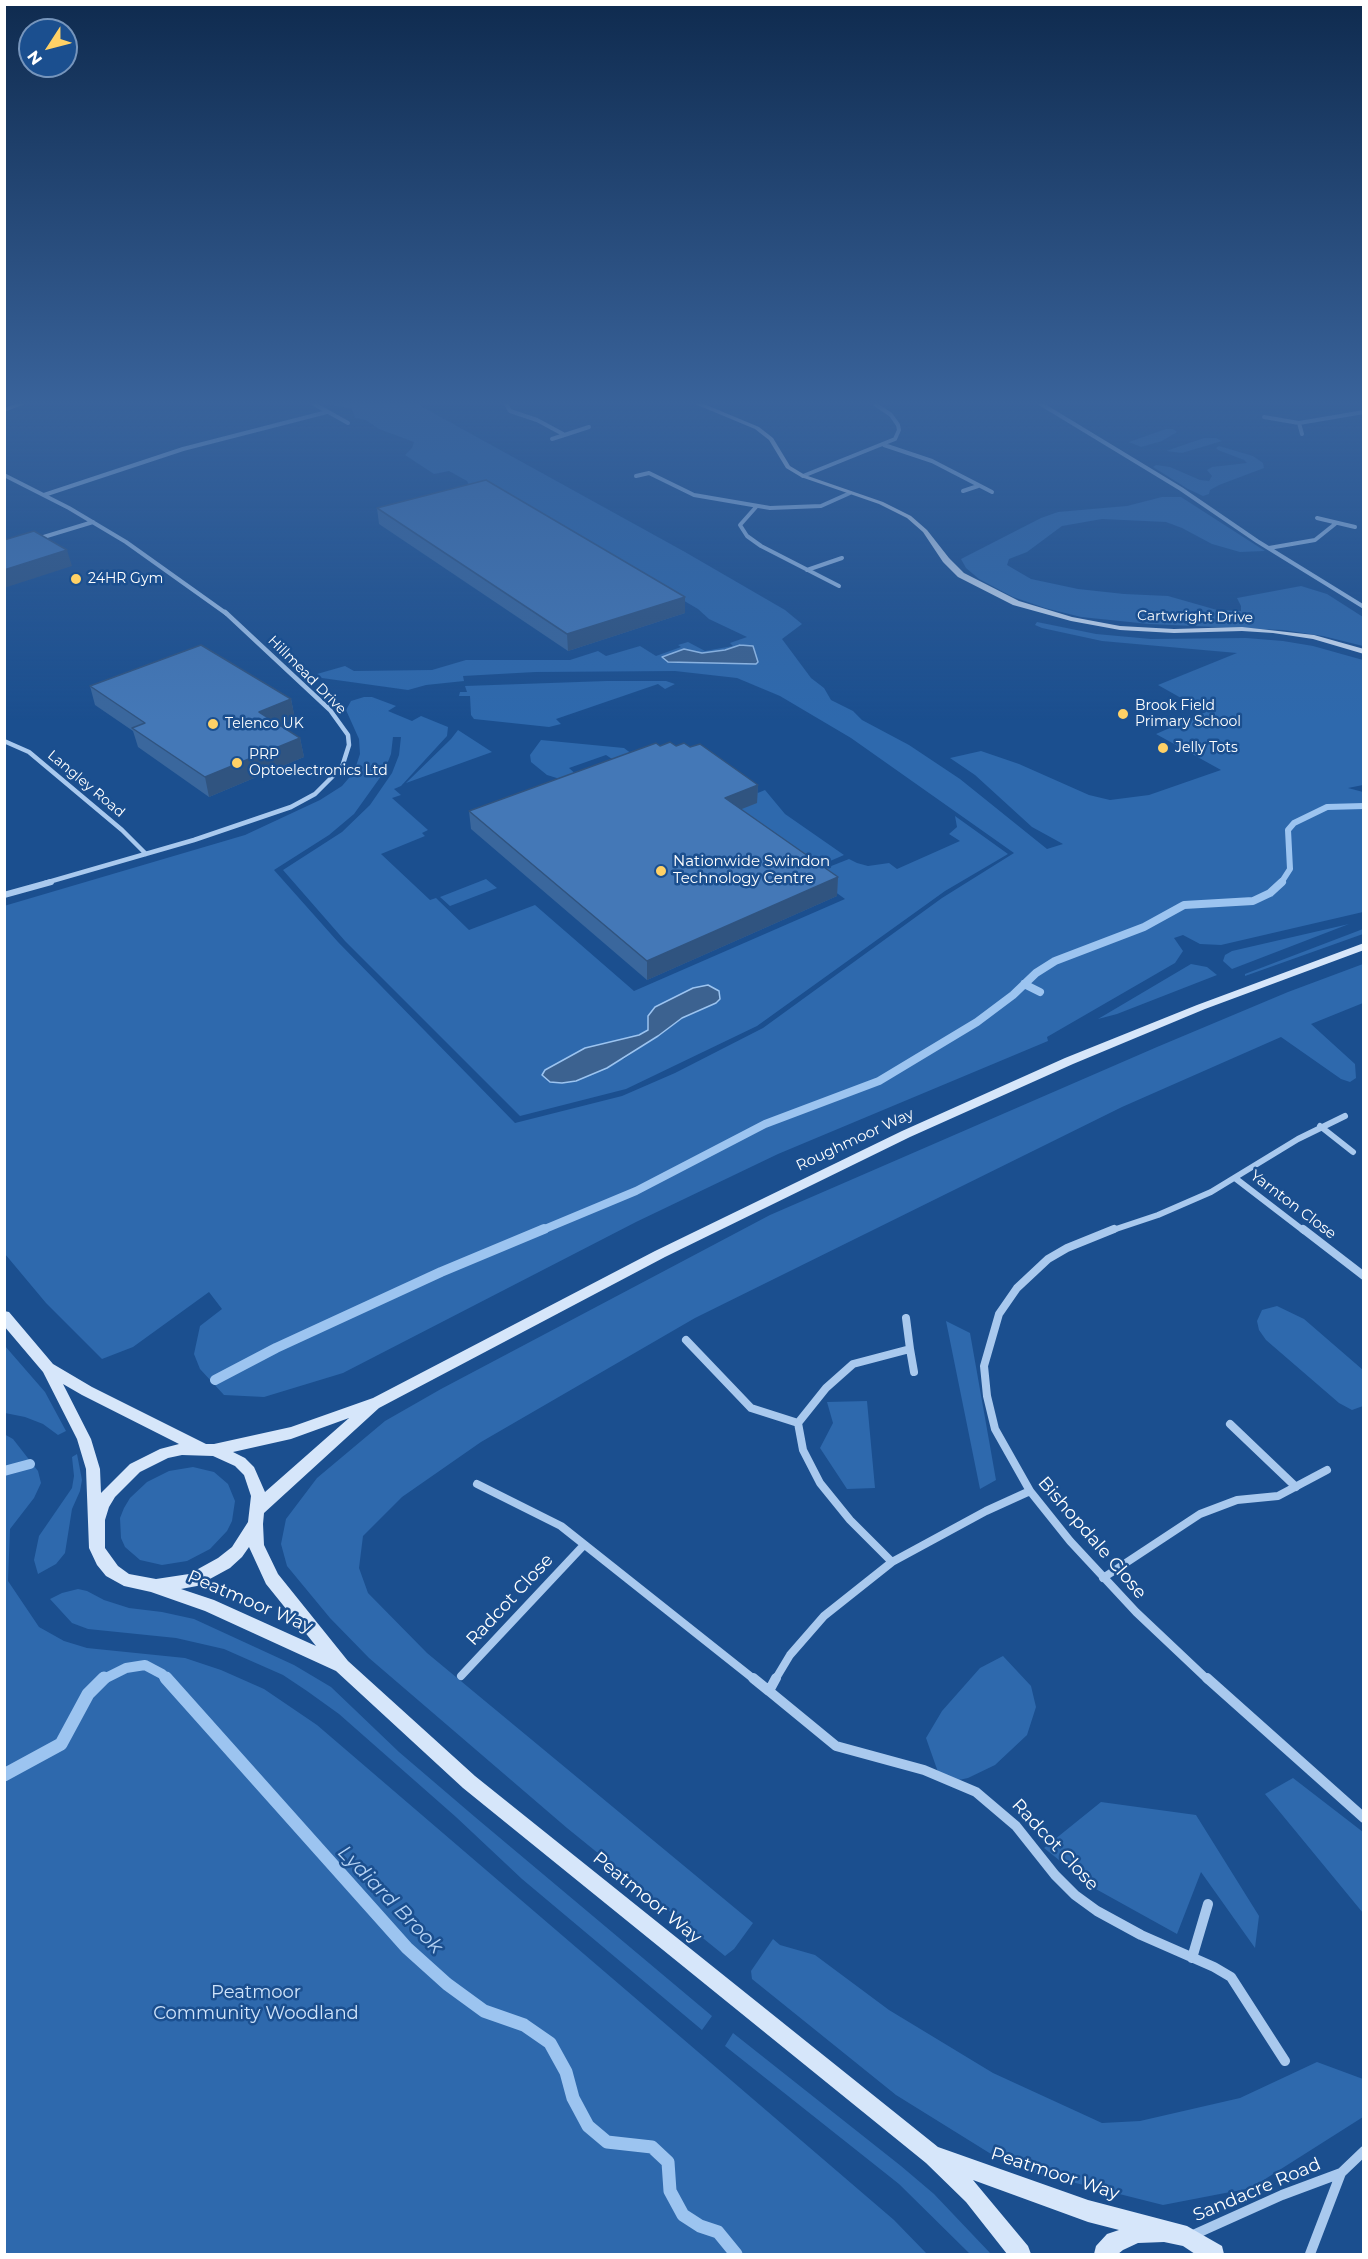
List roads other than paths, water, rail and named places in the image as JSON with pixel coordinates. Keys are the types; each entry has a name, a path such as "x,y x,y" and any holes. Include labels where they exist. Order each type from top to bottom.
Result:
{"street":[{"name":"Hillmead Drive","path":"4,896 146,854 291,807 315,794 342,767 349,745 348,735 336,717 298,678 220,608 156,561 70,509"},
{"path":"754,509 741,522 740,528 743,532 761,546 839,586"},
{"name":"Cartwright Drive","path":"894,509 909,517 926,531 952,568 970,581 998,596 1041,612 1119,628 1174,631 1249,629 1294,633 1364,652"},
{"path":"1211,509 1268,548 1364,606"},
{"path":"1317,518 1355,527"},
{"path":"30,541 93,522"},
{"path":"1268,548 1315,540 1335,524"},
{"path":"807,570 842,558"},
{"name":"Langley Road","path":"4,741 29,752 122,830 146,854"},
{"name":"Roughmoor Way","path":"209,1449 291,1433 378,1402 660,1254 928,1125 1069,1061 1201,1007 1364,946"},
{"name":"Bishopdale Close","path":"1345,1116 1320,1126 1235,1178 1187,1203 1067,1248 1032,1273 1017,1288 999,1314 984,1366 987,1396 995,1429 1008,1455 1030,1491 1103,1578 1194,1667 1364,1818"},
{"path":"1320,1126 1353,1152"},
{"name":"Yarnton Close","path":"1235,1178 1364,1276"},
{"path":"4,1316 48,1368 89,1453 93,1469 97,1548 112,1571 139,1584 173,1585 208,1573 237,1552 257,1517 255,1482 240,1461 133,1414 48,1368"},
{"path":"906,1318 914,1372"},
{"path":"686,1340 751,1408 798,1423"},
{"path":"892,1562 850,1520 820,1483 803,1450 798,1423 826,1388 853,1364 910,1349"},
{"name":"Roughmoor Way","path":"257,1517 289,1479 378,1402"},
{"path":"1230,1424 1296,1487"},
{"path":"95,1534 97,1520 110,1492 135,1468 165,1453 182,1449 209,1449"},
{"path":"1103,1578 1200,1514 1237,1500 1278,1496 1327,1470"},
{"name":"Radcot Close","path":"477,1484 496,1495 547,1517 836,1746 924,1770 976,1792 1016,1826 1075,1895 1097,1911 1141,1935 1214,1967 1231,1977 1285,2061"},
{"path":"769,1692 790,1655 824,1616 892,1562 986,1511 1030,1491"},
{"name":"Peatmoor Way","path":"257,1517 256,1545 272,1579 342,1665 486,1796 933,2156 973,2195 1020,2254"},
{"name":"Radcot Close","path":"461,1676 583,1546"},
{"name":"Peatmoor Way","path":"139,1584 208,1605 342,1665"},
{"path":"1192,1958 1208,1904"},
{"name":"Sandacre Road","path":"1187,2237 1282,2195 1341,2173 1364,2151"},
{"name":"Peatmoor Way","path":"933,2156 1088,2211 1187,2237 1214,2254"},
{"name":"Sandacre Road","path":"1310,2254 1341,2173"},
{"path":"1104,2254 1115,2242 1138,2232 1164,2231"}],"waterway":[{"path":"1281,883 1290,869 1288,830 1294,823 1327,807 1364,806"},
{"path":"1024,984 1036,973 1055,961 1144,927 1184,905 1253,901 1270,893 1281,883"},
{"path":"540,1231 636,1191 765,1124 879,1081 977,1022 1024,984"},
{"path":"1024,984 1040,992"},
{"path":"215,1380 276,1348 441,1272 544,1229"},
{"path":"4,1471 30,1464"},
{"name":"Lydiard Brook","path":"102,1680 126,1668 145,1665 162,1674 167,1680"},
{"name":"Lydiard Brook","path":"166,1678 407,1948 447,1984 484,2011 524,2025 550,2043 566,2072 573,2098 588,2126 607,2142 652,2147 668,2162 670,2191 683,2215 700,2226 718,2232 736,2254"},
{"name":"Lydiard Brook","path":"4,1775 61,1744 88,1694 102,1680"}],"place":[{"name":"24HR Gym","path":"76,579"},
{"name":"Brook Field Primary School","path":"1123,714"},
{"name":"Telenco UK","path":"213,724"},
{"name":"Jelly Tots","path":"1163,748"},
{"name":"PRP Optoelectronics Ltd","path":"237,763"},
{"name":"Nationwide Swindon Technology Centre","path":"661,871"}],"park label":[{"name":"Peatmoor Community Woodland","path":"256,2003"}]}
